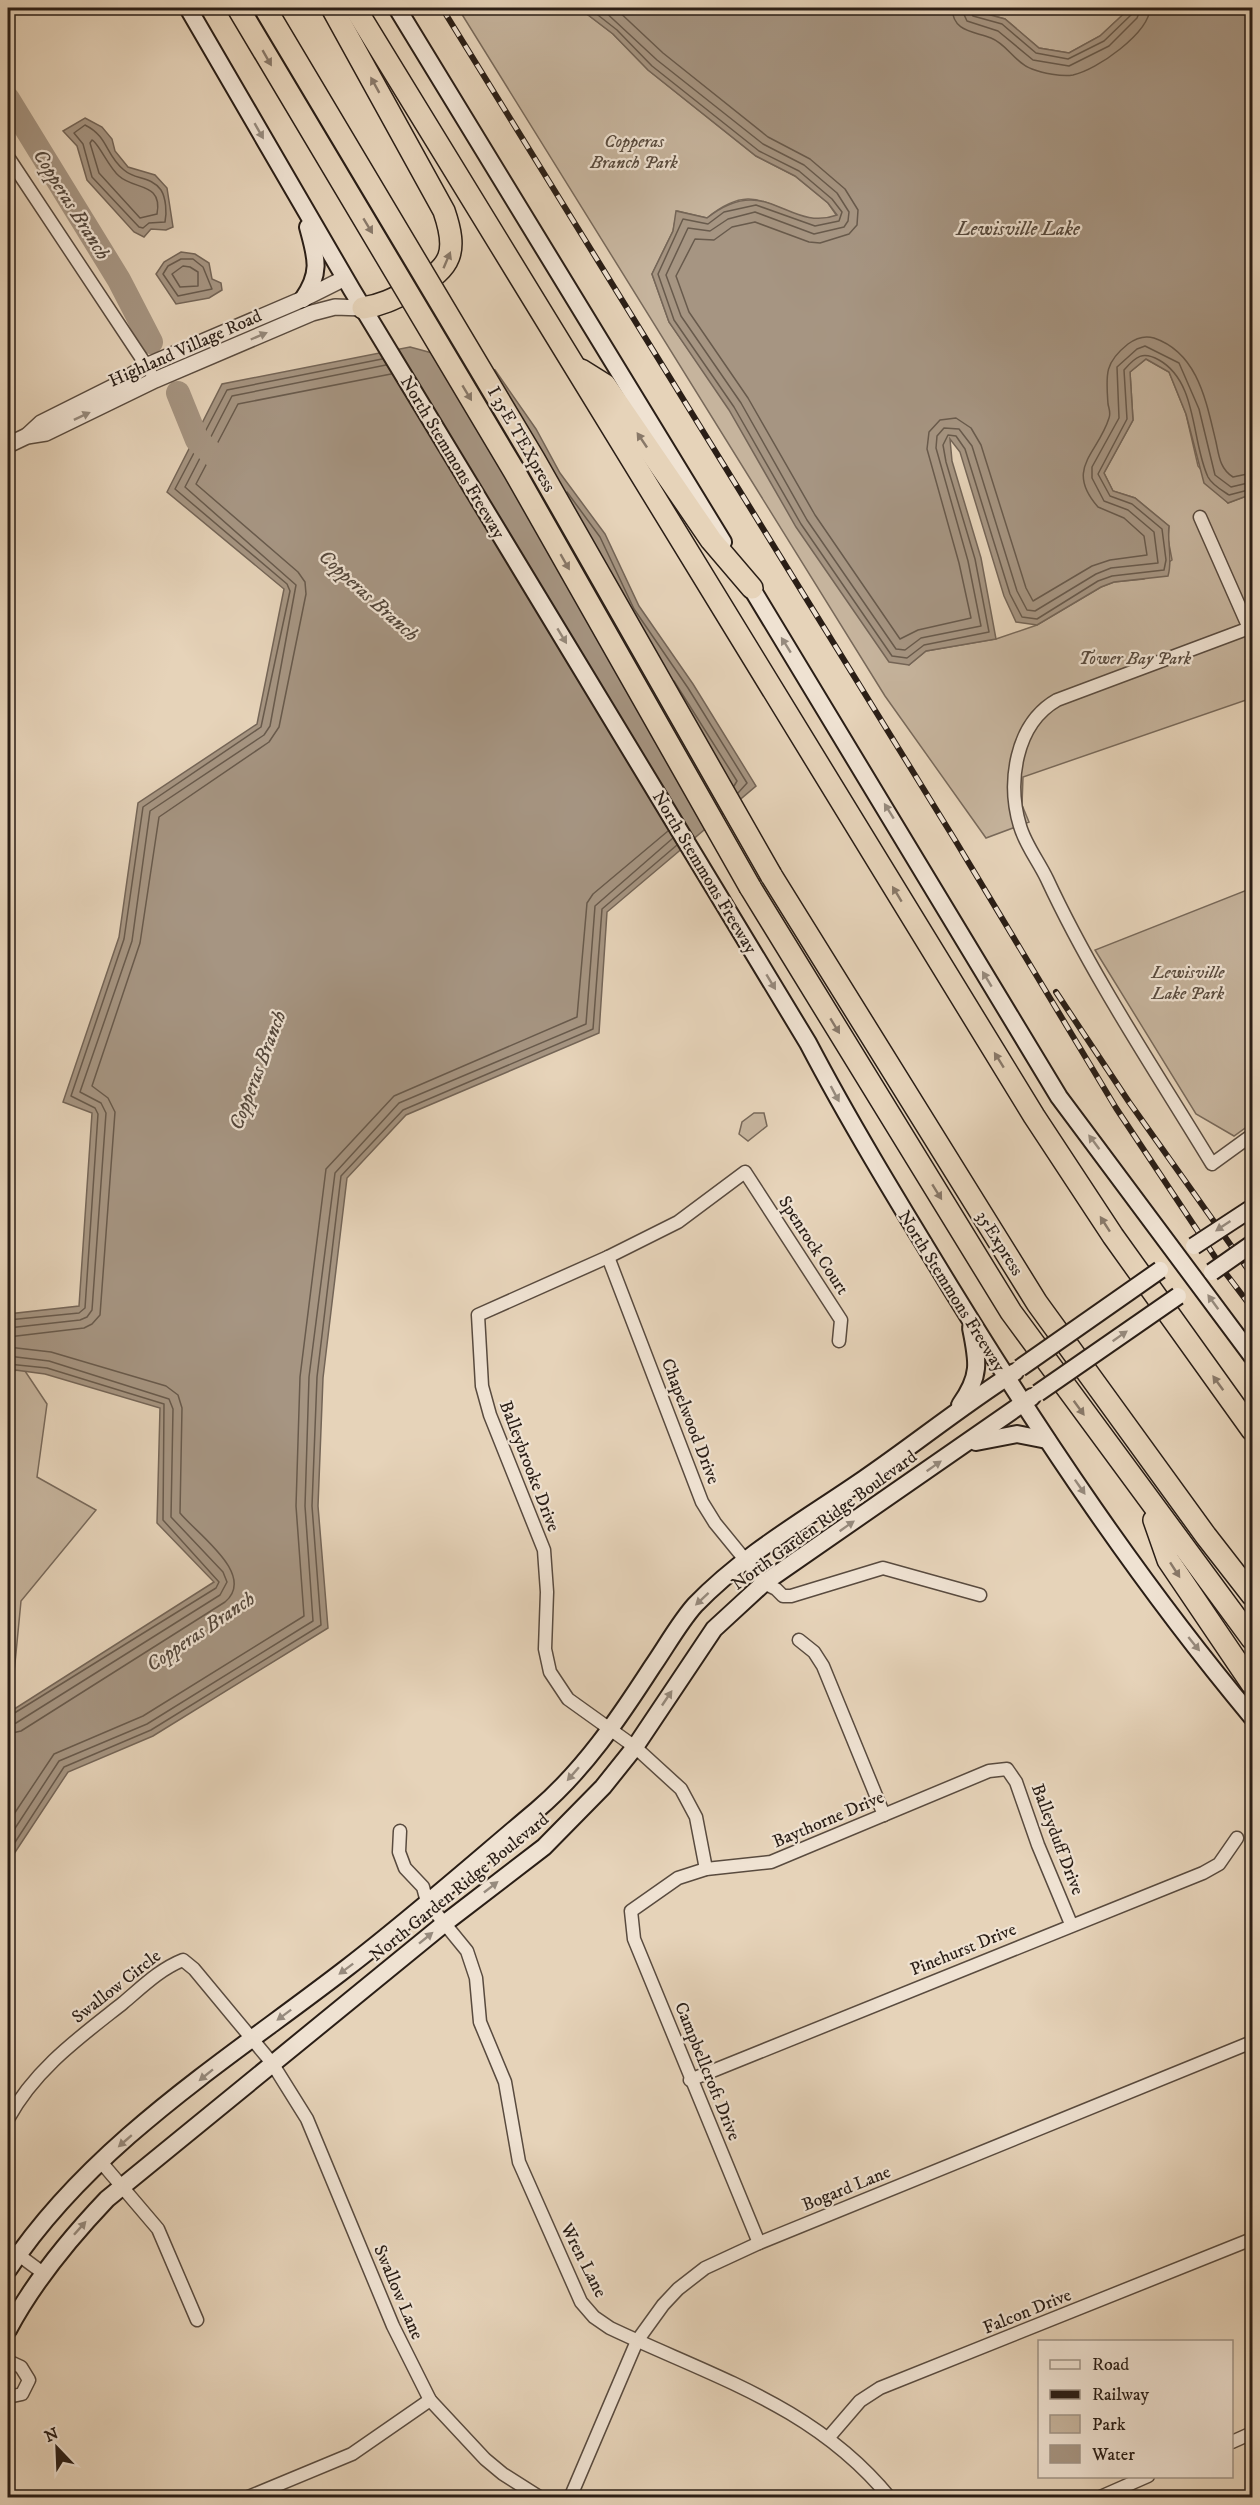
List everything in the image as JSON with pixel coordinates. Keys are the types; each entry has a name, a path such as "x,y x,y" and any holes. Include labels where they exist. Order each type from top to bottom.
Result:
{"highway":[{"name":"North Stemmons Freeway","path":"238,8 514,471 750,887 1011,1312 1145,1497 1252,1639"},
{"name":"I 35E TEXpress","path":"265,8 534,459 771,875"},
{"path":"332,8 444,211 451,237 449,259 438,275 389,302 363,308"},
{"path":"355,8 1027,1106 1113,1236 1252,1430"},
{"path":"576,366 605,385 711,540 752,588"},
{"name":"35Express","path":"771,875 1037,1303 1206,1536 1252,1595"},
{"path":"1145,1497 1168,1560 1252,1684"}],"main road":[{"name":"North Stemmons Freeway","path":"188,8 345,278 808,1043 853,1130 1006,1377 1152,1592 1252,1717"},
{"path":"397,8 752,588 1059,1097 1180,1256 1252,1356"},
{"path":"303,206 315,254 316,271 311,287 303,299"},
{"name":"North Garden Ridge Boulevard","path":"8,2270 13,2251 101,2162 252,2039 349,1966 538,1809 570,1778 610,1729 693,1607 745,1559 1252,1208"},
{"name":"North Garden Ridge Boulevard","path":"8,2330 43,2273 79,2228 123,2185 445,1923 544,1847 603,1787 635,1747 714,1629 764,1583 1252,1244"},
{"path":"952,1415 969,1392 977,1372 970,1318"},
{"path":"964,1445 1017,1434 1047,1440"}],"street":[{"path":"8,157 156,380"},
{"name":"Highland Village Road","path":"27,436 41,423 115,386 146,366 303,299 345,278"},
{"name":"Highland Village Road","path":"8,445 27,436 46,433 156,380 312,313 335,307 363,308"},
{"path":"1200,517 1251,628 1057,700 1043,708 1022,742 1013,777 1020,826 1066,918 1212,1164 1252,1135"},
{"name":"Balleybrooke Drive","path":"706,1869 691,1803 681,1789 635,1747 568,1699 550,1671 545,1649 547,1592 544,1550 490,1415 482,1386 478,1315 608,1257 678,1222 745,1172"},
{"name":"Spenrock Court","path":"745,1172 841,1320 839,1341"},
{"name":"Chapelwood Drive","path":"608,1257 702,1502 715,1523 764,1583"},
{"path":"764,1583 776,1589 783,1596 791,1596 883,1568 981,1595"},
{"path":"799,1640 814,1652 824,1666 884,1815"},
{"name":"Baythorne Drive","path":"631,1911 678,1878 706,1869 771,1862 989,1770 1007,1769"},
{"name":"Balleyduff Drive","path":"1007,1769 1016,1782 1038,1845 1071,1924"},
{"name":"Wren Lane","path":"400,1831 399,1852 405,1868 423,1887 428,1902 467,1951 476,1978 480,2022 505,2082 519,2162 581,2302 594,2317 638,2341 763,2396 829,2437 876,2480 890,2498"},
{"name":"Pinehurst Drive","path":"690,2080 1071,1924 1203,1873 1219,1864 1237,1838"},
{"name":"Campbellcroft Drive","path":"631,1911 634,1939 690,2080 759,2243"},
{"name":"Swallow Circle","path":"8,2119 27,2087 57,2055 162,1971 183,1960 194,1969 272,2063"},
{"name":"Bogard Lane","path":"570,2498 638,2341 678,2289 705,2268 759,2243 1252,2042"},
{"name":"Swallow Lane","path":"272,2063 307,2119 393,2326 430,2400 484,2459 541,2498"},
{"path":"101,2162 123,2185 158,2229 197,2320"},
{"name":"Falcon Drive","path":"829,2437 860,2401 880,2388 1252,2239"},
{"path":"13,2251 43,2273"},
{"path":"8,2361 21,2367 29,2380 22,2394 8,2397"},
{"path":"246,2498 351,2454 430,2400"},
{"path":"1233,2442 1252,2433"},
{"path":"1098,2498 1143,2478"}],"green space":[{"path":"458,8 579,8 613,34 648,70 756,156 795,176 828,203 837,216 815,220 750,199 724,207 707,218 677,211 673,231 652,274 669,322 909,665 926,651 996,639 1037,625 1101,587 1114,582 1144,579 1172,560 1168,539 1169,526 1135,498 1113,491 1104,473 1133,420 1130,372 1146,359 1169,372 1186,414 1198,466 1228,503 1252,494 1252,698 1023,777 1022,805 1029,822 986,838 885,696"},
{"path":"965,8 1130,8 1100,36 1069,53 1039,48 1005,19"},
{"name":"Lewisville Lake Park","path":"1252,888 1252,1123 1234,1136 1196,1114 1095,950"},
{"path":"754,1113 764,1113 767,1126 748,1141 739,1134 742,1122"},
{"path":"23,1368 47,1404 37,1477 96,1510 21,1601 13,1684 8,1689 8,1373"}],"water":[{"name":"Lewisville Lake","path":"579,8 965,8 1005,19 1039,48 1069,53 1100,36 1130,8 1252,8 1252,494 1228,503 1204,483 1186,414 1169,372 1146,359 1130,372 1133,420 1104,473 1113,491 1135,498 1169,526 1168,576 1114,582 1101,587 1037,625 1016,622 1004,596 960,452 950,439 952,461 981,558 996,639 926,651 909,665 889,662 796,527 729,410 669,322 652,274 673,231 676,211 707,218 728,205 746,200 762,201 804,216 820,218 837,215 828,203 795,176 756,156 648,70 613,34"},
{"path":"85,118 102,127 112,139 115,151 128,167 155,175 167,188 173,227 166,230 151,229 144,237 134,232 87,180 77,146 63,131"},
{"path":"181,252 195,254 209,263 212,279 221,283 222,290 209,298 176,304 156,274 164,262"},
{"path":"410,347 495,370 536,429 560,473 605,534 639,606 693,684 756,786 607,912 599,1033 406,1115 347,1178 323,1378 318,1506 328,1628 153,1736 68,1772 8,1863 8,1713 214,1582 157,1523 160,1408 45,1374 8,1369 8,1314 79,1306 92,1113 63,1102 119,937 138,803 257,724 284,589 167,492 222,384"}],"waterway":[{"name":"Copperas Branch","path":"8,99 119,280 151,342"},
{"name":"Copperas Branch","path":"178,393 197,440 218,459"}],"railway":[{"path":"442,8 955,840 1116,1108 1227,1275 1252,1308"},
{"path":"1056,992 1129,1102 1252,1275"}],"park label":[{"name":"Copperas Branch Park","path":"634,151"},
{"name":"Tower Bay Park","path":"1135,658"}]}
